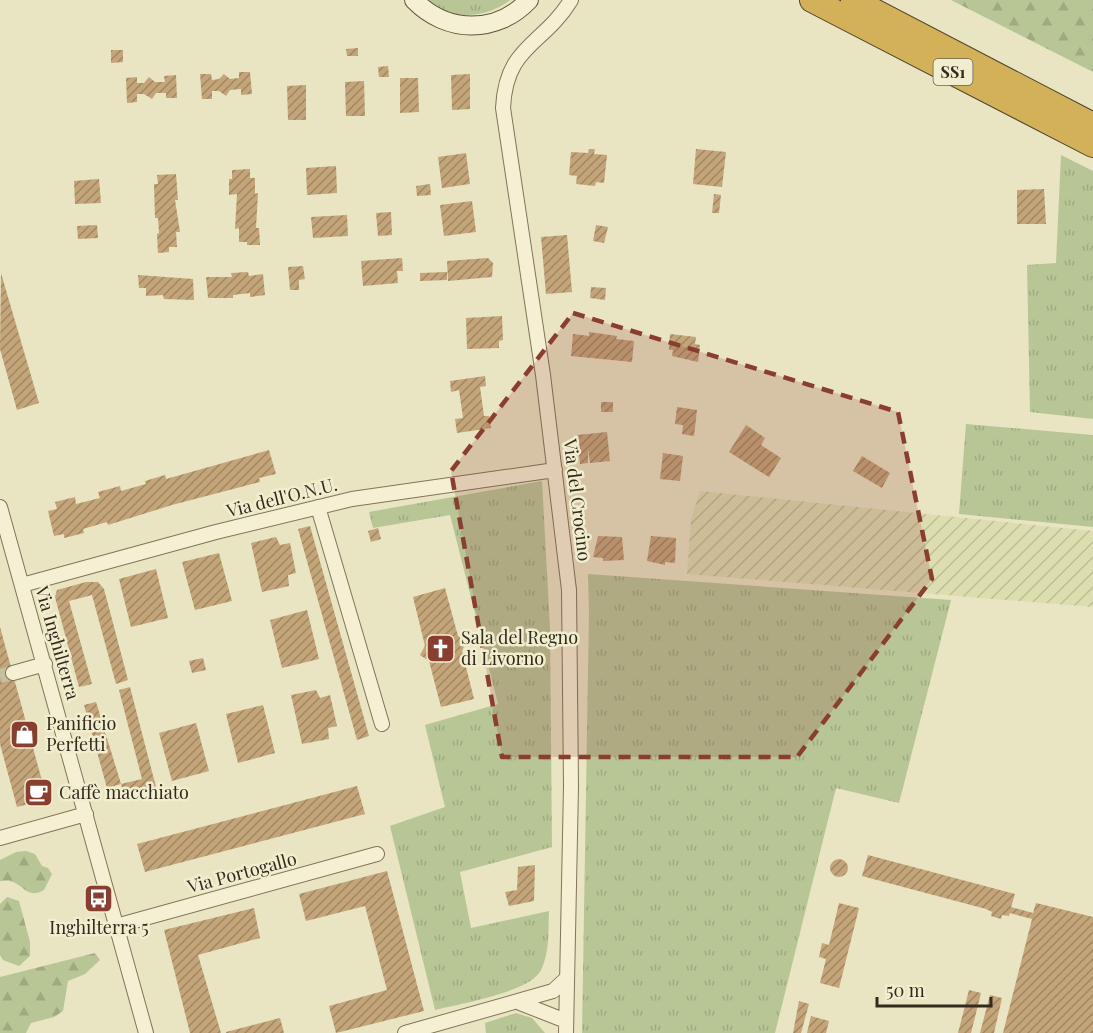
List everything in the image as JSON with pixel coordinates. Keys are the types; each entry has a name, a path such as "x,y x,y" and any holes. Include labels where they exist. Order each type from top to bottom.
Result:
{"highway":[{"name":"SS1","path":"812,0 1093,145"},
{"name":"SS1","path":"853,0 1093,125"}],"main road":[{"path":"414,0 429,13 444,21 475,26 508,18 530,0"}],"street":[{"name":"Via del Crocino","path":"566,1027 571,786 569,590 555,470 504,98 511,66 525,48 559,17 571,0"},
{"name":"Via dell'O.N.U.","path":"22,585 359,498 555,470"},
{"name":"Via Inghilterra","path":"0,507 4,535 22,585 45,664 146,1033"},
{"path":"318,507 382,724"},
{"path":"13,673 45,664"},
{"path":"0,838 86,814"},
{"name":"Via Portogallo","path":"116,926 377,854"},
{"path":"405,1033 519,1003 553,991 567,978"},
{"path":"519,1003 566,1027"}],"highlighted area":[{"path":"573,313 898,412 932,579 797,757 502,757 451,471"}],"green space":[{"path":"427,0 510,0 490,11 468,15 446,12"},
{"path":"951,0 1093,0 1093,72"},
{"path":"1061,155 1093,171 1093,419 1030,412 1027,265 1056,263"},
{"path":"966,424 1093,435 1093,527 959,514"},
{"path":"542,481 550,628 552,847 460,872 471,928 549,911 546,956 535,978 524,985 476,1001 435,1010 390,826 445,807 425,725 498,704 450,515 373,528 369,512"},
{"path":"700,491 1093,531 1093,607 687,574 691,520"},
{"path":"588,574 951,600 899,803 836,788 775,1033 582,1033"},
{"path":"26,851 35,854 42,866 48,868 52,874 44,890 38,893 29,892 10,881 0,881 0,860 16,852"},
{"path":"7,897 19,901 30,942 30,956 19,966 3,960 0,955 0,904"},
{"path":"95,953 100,960 85,974 68,981 63,1011 54,1017 31,1023 26,1033 0,1033 0,977"},
{"path":"516,1013 532,1018 545,1033 486,1033 485,1023"}],"building":[{"path":"358,48 358,56 347,56 346,49"},
{"path":"111,50 123,50 123,62 111,63"},
{"path":"388,66 389,77 379,77 378,67"},
{"path":"239,72 250,72 252,94 241,95 241,89 230,90 226,96 219,91 212,91 212,99 202,99 200,74 211,74 212,80 219,79 224,74 230,79 239,78"},
{"path":"470,74 470,109 452,110 451,75"},
{"path":"176,75 177,98 166,98 166,93 156,93 152,99 144,94 137,94 137,102 127,103 126,78 137,77 137,83 144,83 149,77 155,82 165,82 164,76"},
{"path":"400,78 418,78 419,112 400,113"},
{"path":"364,81 365,116 346,116 345,82"},
{"path":"306,85 306,120 288,120 287,86"},
{"path":"589,149 595,149 594,154 607,155 604,183 596,182 595,186 576,184 577,176 569,175 571,152 588,153"},
{"path":"696,149 726,152 722,187 693,184"},
{"path":"466,153 470,184 442,188 438,157"},
{"path":"336,166 337,193 307,195 306,168"},
{"path":"250,169 250,178 255,178 255,194 258,193 256,228 259,228 260,245 247,245 247,242 239,242 239,228 235,229 237,194 229,195 229,179 232,179 232,170"},
{"path":"176,174 178,200 175,200 180,232 176,232 177,247 169,247 169,252 158,253 157,234 159,233 158,218 155,218 154,184 158,184 157,175"},
{"path":"99,179 101,203 75,204 74,181"},
{"path":"430,184 431,195 417,196 416,186"},
{"path":"1044,189 1046,224 1017,224 1017,190"},
{"path":"714,194 721,195 719,213 712,213"},
{"path":"472,201 476,232 444,236 440,205"},
{"path":"391,212 392,235 378,236 376,213"},
{"path":"347,215 348,236 313,238 311,217"},
{"path":"97,225 98,238 78,239 77,226"},
{"path":"596,225 608,227 604,243 593,241"},
{"path":"567,235 572,292 546,294 541,237"},
{"path":"402,258 403,271 397,271 398,283 363,286 361,261"},
{"path":"488,258 493,263 492,277 448,281 447,261"},
{"path":"303,266 305,279 299,280 299,290 290,290 288,267"},
{"path":"248,272 249,276 263,274 265,295 250,297 250,293 233,295 233,298 208,298 206,277 232,277 231,273"},
{"path":"447,272 447,280 420,281 420,273"},
{"path":"1,273 39,403 17,410 0,349"},
{"path":"138,275 193,279 194,300 164,299 163,295 146,296 146,288 139,288"},
{"path":"591,287 606,288 605,300 590,298"},
{"path":"502,316 503,340 499,341 499,348 467,349 466,318"},
{"path":"589,332 634,341 632,362 571,356 573,334 589,336"},
{"path":"670,334 696,337 695,344 700,345 698,362 672,356 673,350 669,350"},
{"path":"485,376 486,386 480,387 484,416 489,416 491,428 457,433 455,419 463,418 459,390 451,392 450,381"},
{"path":"601,402 613,402 613,412 601,412"},
{"path":"677,407 697,410 694,436 682,434 683,425 675,424"},
{"path":"746,425 765,438 761,445 781,458 769,477 729,452"},
{"path":"607,432 610,461 590,463 588,449 588,463 580,464 577,435"},
{"path":"269,450 276,474 259,478 260,482 172,505 108,525 107,522 83,529 84,533 64,538 64,534 54,536 48,511 57,509 55,502 75,497 76,504 100,498 98,492 120,486 121,491 146,484 145,481 165,475 166,479"},
{"path":"663,453 683,456 680,481 660,479"},
{"path":"862,456 890,473 882,488 853,471"},
{"path":"310,526 369,736 357,740 298,529"},
{"path":"378,528 381,539 371,542 368,531"},
{"path":"598,536 622,537 624,560 603,561 603,558 593,557"},
{"path":"651,536 676,538 675,563 665,562 665,565 647,561"},
{"path":"276,537 280,545 290,543 296,573 288,575 289,586 262,592 251,543"},
{"path":"219,553 232,601 195,610 182,562"},
{"path":"156,569 168,618 131,627 119,579"},
{"path":"86,582 98,582 104,589 128,680 116,684 92,595 69,601 92,684 79,687 55,597 57,590"},
{"path":"445,588 458,636 466,642 462,651 474,699 441,707 429,661 420,655 425,646 413,597"},
{"path":"307,610 319,659 282,668 270,620"},
{"path":"0,627 47,799 17,807 0,744"},
{"path":"203,658 206,670 192,673 189,661"},
{"path":"130,687 156,787 124,796 121,784 142,779 119,690"},
{"path":"316,690 320,698 330,695 337,726 328,728 329,739 302,744 291,695"},
{"path":"96,702 121,784 107,788 84,705"},
{"path":"263,705 275,753 238,763 226,714"},
{"path":"196,723 209,771 172,781 159,733"},
{"path":"357,786 365,814 145,872 137,844"},
{"path":"868,855 1015,894 1011,907 1033,913 1036,903 1093,917 1093,1033 1003,1033 1032,919 1010,913 1009,916 1002,915 1001,919 991,916 992,912 986,909 862,876"},
{"path":"839,859 845,862 848,868 845,874 839,877 833,874 830,868 833,862"},
{"path":"535,865 534,901 509,906 505,892 517,890 518,867"},
{"path":"387,871 424,1011 336,1033 329,1006 387,990 365,906 306,921 299,894"},
{"path":"839,903 859,908 839,988 820,983 826,959 819,957 822,943 829,945"},
{"path":"254,908 260,938 198,955 221,1033 190,1033 164,930"},
{"path":"969,990 981,993 971,1033 958,1033"},
{"path":"990,995 1002,998 994,1033 980,1033"},
{"path":"799,1001 809,1004 801,1033 793,1033"},
{"path":"811,1016 829,1021 826,1033 807,1033"},
{"path":"280,1018 284,1033 226,1033 226,1032"}],"tunnel":[{"path":"0,676 13,673"}],"place":[{"name":"Sala del Regno di Livorno","path":"440,648"},
{"name":"Panificio Perfetti","path":"25,734"},
{"name":"Caffè macchiato","path":"38,793"},
{"name":"Inghilterra 5","path":"99,899"}]}
